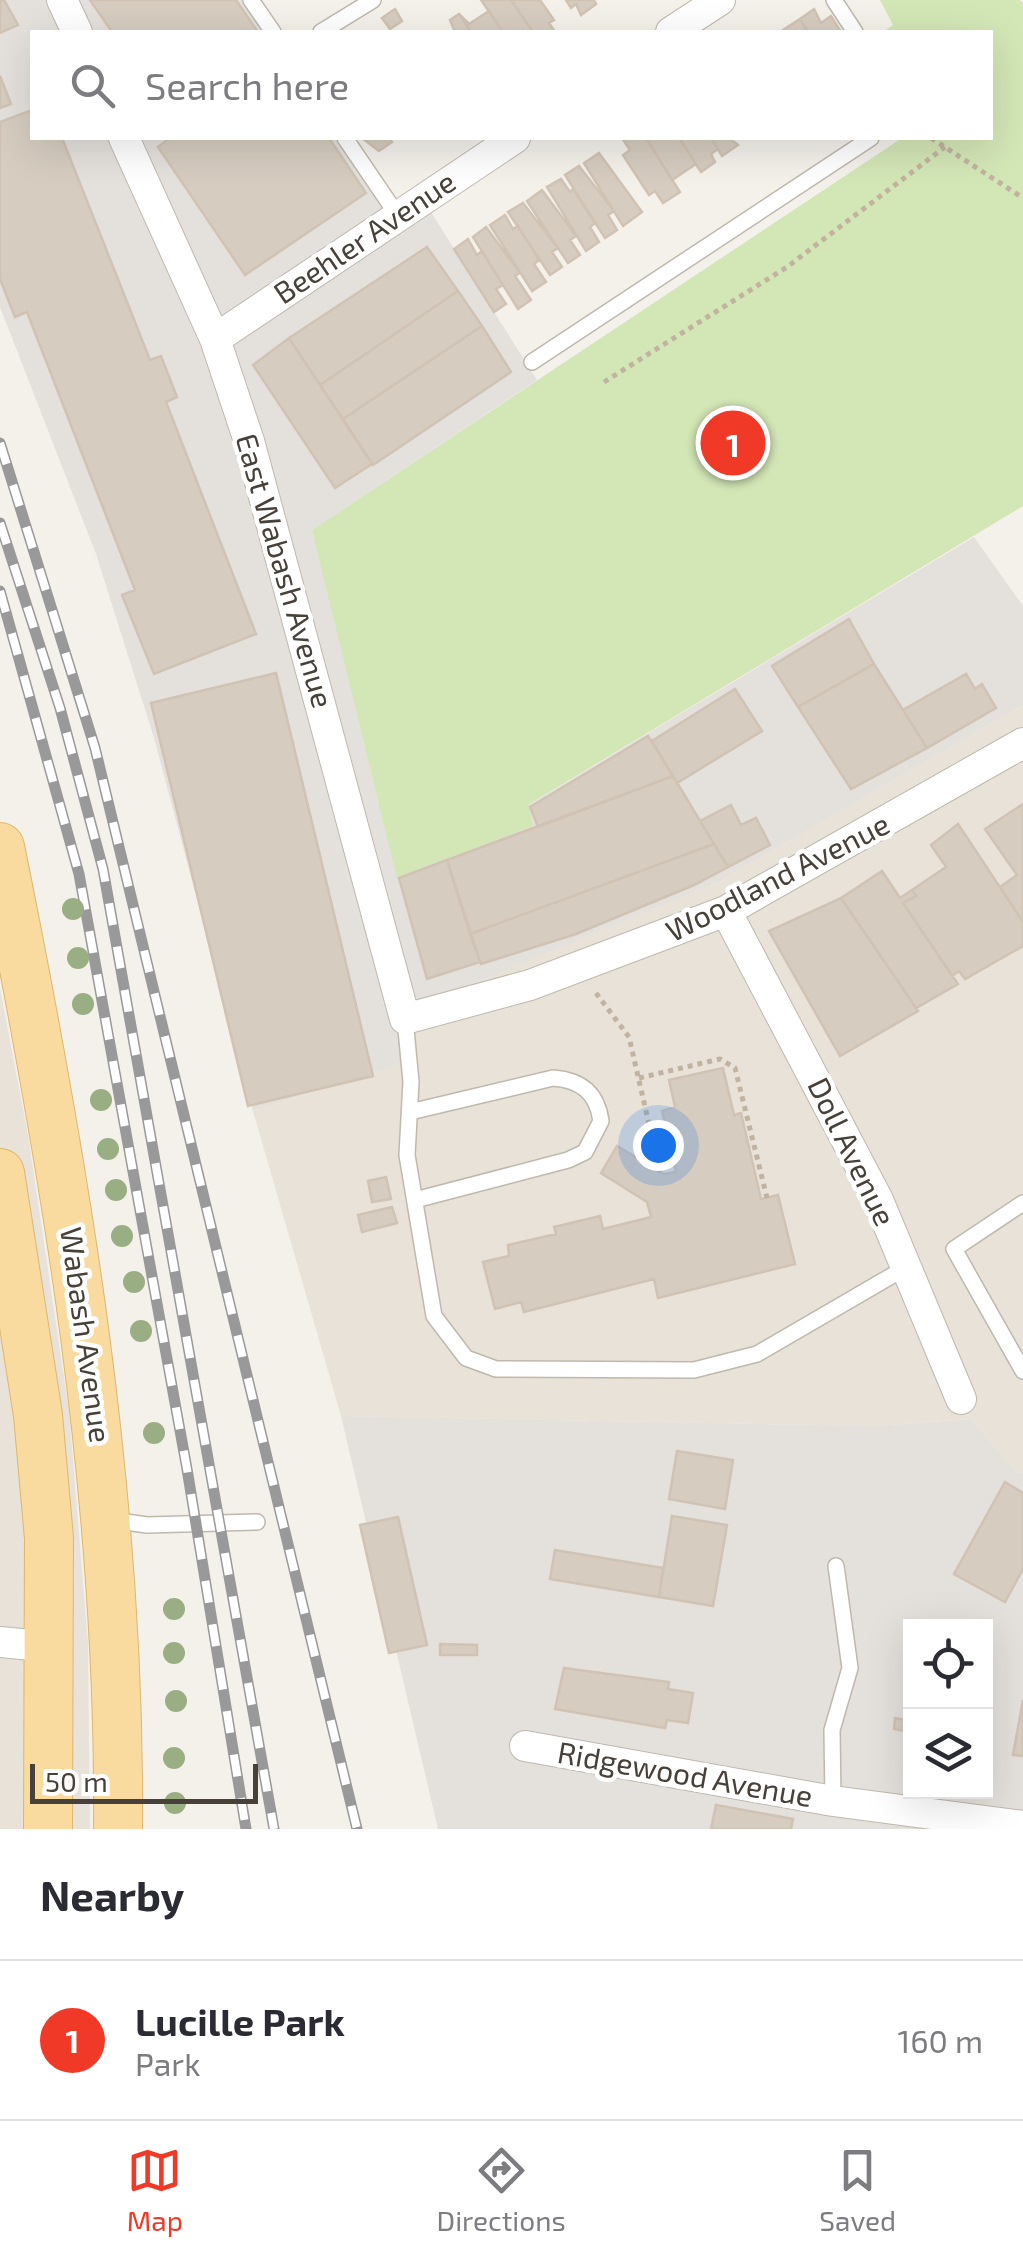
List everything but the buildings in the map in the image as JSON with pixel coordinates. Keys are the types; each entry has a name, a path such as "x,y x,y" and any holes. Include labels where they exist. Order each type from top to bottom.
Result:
{"main road":[{"name":"Wabash Avenue","path":"0,848 55,1130 108,1520 116,1644 118,1829"},
{"name":"Wabash Avenue","path":"0,1173 38,1415 52,1647 48,1829"}],"street":[{"path":"62,0 76,30"},
{"path":"675,30 720,0"},
{"name":"East Wabash Avenue","path":"125,140 215,339 276,528 405,1019"},
{"name":"Beehler Avenue","path":"215,339 512,140"},
{"name":"Woodland Avenue","path":"405,1019 530,985 726,911 1023,743"},
{"name":"Doll Avenue","path":"726,911 878,1200 960,1399"},
{"path":"0,1642 52,1647"},
{"name":"Ridgewood Avenue","path":"526,1746 831,1815 1023,1826"}],"lane":[{"path":"251,0 272,30"},
{"path":"323,30 373,0"},
{"path":"834,0 854,30"},
{"path":"345,140 398,216"},
{"path":"532,362 868,140"},
{"path":"405,1019 410,1112 407,1155 434,1316 466,1358 496,1368 694,1370 757,1354 905,1268"},
{"path":"410,1112 553,1078 573,1080 591,1093 601,1121 585,1152 568,1160 415,1200"},
{"path":"1023,1203 954,1249 1023,1371"},
{"path":"108,1520 147,1525 258,1522"},
{"path":"831,1815 832,1730 850,1668 836,1566"}],"path":[{"path":"935,140 1023,198"},
{"path":"604,382 786,267 945,146"},
{"path":"588,982 629,1037 660,1172"},
{"path":"639,1078 720,1059 734,1068 766,1198"}],"shaded area":[{"path":"0,0 250,0 271,30 30,30 30,140 343,140 397,220 424,201 537,380 312,530 323,567 532,826 527,806 974,537 1023,606 1023,705 717,883 399,1014 411,1061 253,1111 154,738 96,554 0,307"},
{"path":"1023,705 1023,1473 1015,1471 971,1419 875,1426 341,1416 253,1111 411,1061 398,1014 717,883"},
{"path":"0,988 28,1135 69,1411 88,1644 90,1829 0,1829"},
{"path":"341,1416 875,1426 971,1419 1015,1471 1023,1473 1023,1829 438,1829"}],"green space":[{"path":"880,0 1020,0 1023,4 1023,506 528,805 533,826 397,878 312,530 899,140 993,140 993,30 886,30 893,25"}],"railway":[{"path":"0,443 95,748 357,1829"},
{"path":"0,523 60,708 103,869 274,1829"},
{"path":"0,591 79,874 187,1469 246,1829"}],"place":[{"name":"Lucille Park","path":"733,443"}]}
